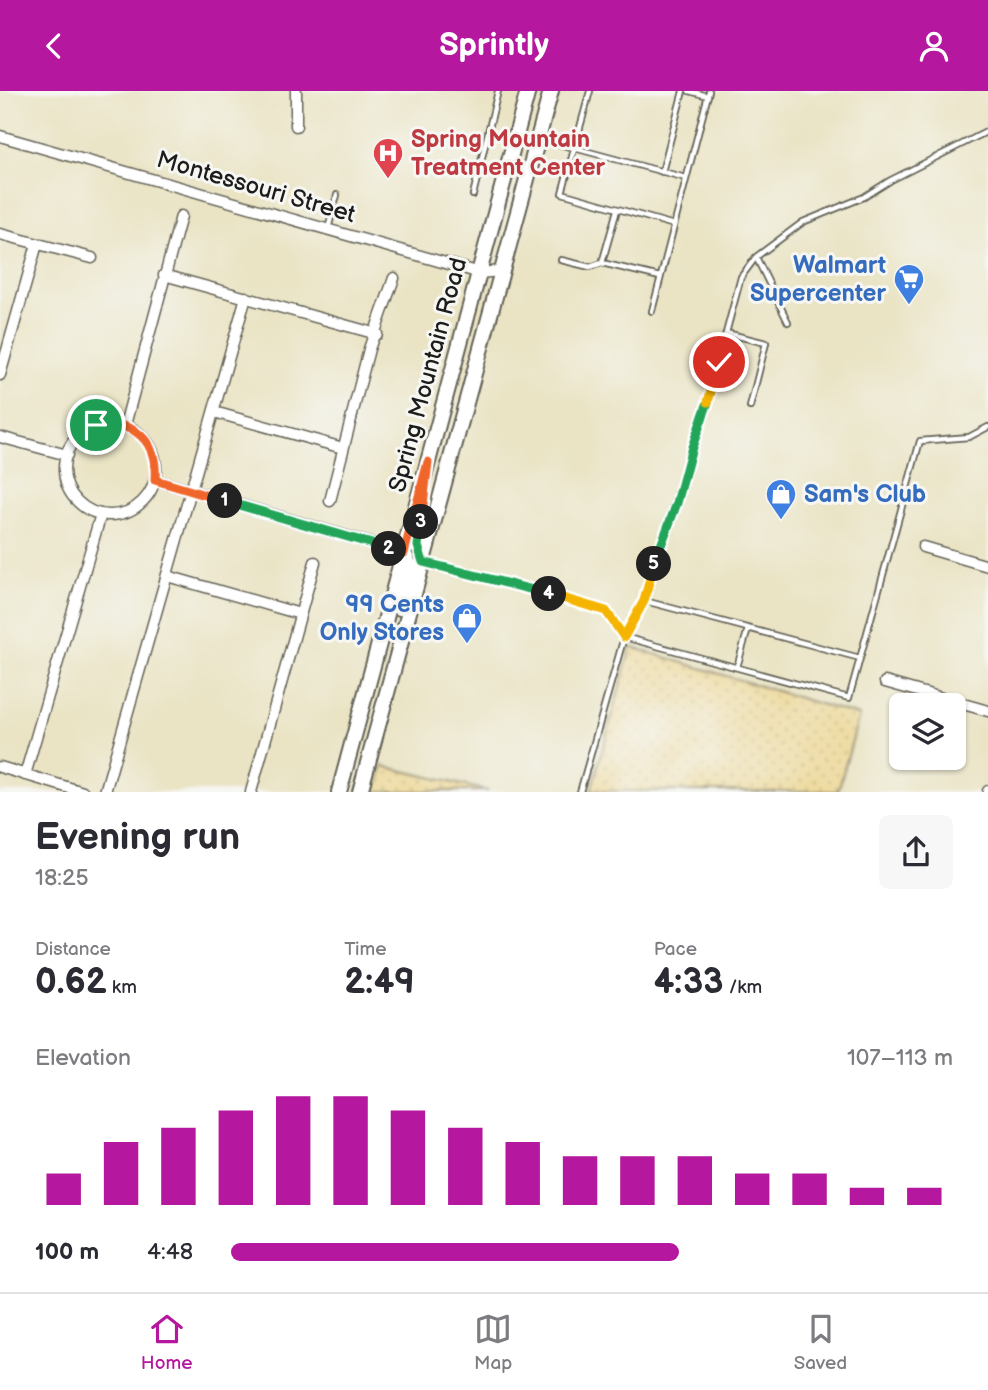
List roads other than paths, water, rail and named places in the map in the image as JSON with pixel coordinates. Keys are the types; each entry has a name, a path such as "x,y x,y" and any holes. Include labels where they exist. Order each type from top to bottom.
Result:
{"main road":[{"name":"Spring Mountain Road","path":"339,792 528,91"},
{"name":"Spring Mountain Road","path":"360,792 551,91"},
{"path":"423,562 418,546 428,462"},
{"path":"389,686 394,634 410,566 404,553"}],"street":[{"path":"296,91 296,126"},
{"name":"Montessouri Street","path":"0,136 479,273 501,271"},
{"path":"125,425 181,216"},
{"path":"0,234 92,258"},
{"path":"0,375 37,244"},
{"path":"164,275 377,334"},
{"path":"330,501 369,349 377,334 394,278"},
{"path":"105,792 246,297"},
{"path":"214,412 343,448"},
{"path":"96,425 125,425 147,441 153,453 155,480 149,493 134,508 115,515 86,509 75,499 64,471 73,442 96,425"},
{"path":"0,437 67,455"},
{"path":"155,480 404,553"},
{"path":"25,775 101,514"},
{"path":"923,547 988,566"},
{"path":"251,792 315,562"},
{"path":"167,576 300,614"},
{"path":"885,682 988,711"},
{"path":"0,767 83,792"}],"lane":[{"path":"473,195 498,91"},
{"path":"590,91 562,193 674,225"},
{"path":"662,171 683,91"},
{"path":"652,311 708,93 689,91"},
{"path":"580,792 624,637 644,601 656,558 677,503 692,447 704,419 741,277 756,257 803,222 864,197 891,180 988,131"},
{"path":"537,142 548,141 686,178"},
{"path":"328,230 337,195"},
{"path":"602,263 617,210"},
{"path":"756,257 788,322"},
{"path":"561,260 590,267 602,263 660,277"},
{"path":"726,333 766,343 750,407"},
{"path":"423,562 559,596 606,611 624,637 849,698 920,441 969,437 988,428"},
{"path":"644,601 860,658"},
{"path":"737,667 748,629"}],"place":[{"name":"Spring Mountain Treatment Center","path":"388,180"},
{"name":"Walmart Supercenter","path":"909,306"},
{"name":"Sam's Club","path":"781,521"},
{"name":"99 Cents Only Stores","path":"467,645"}]}
